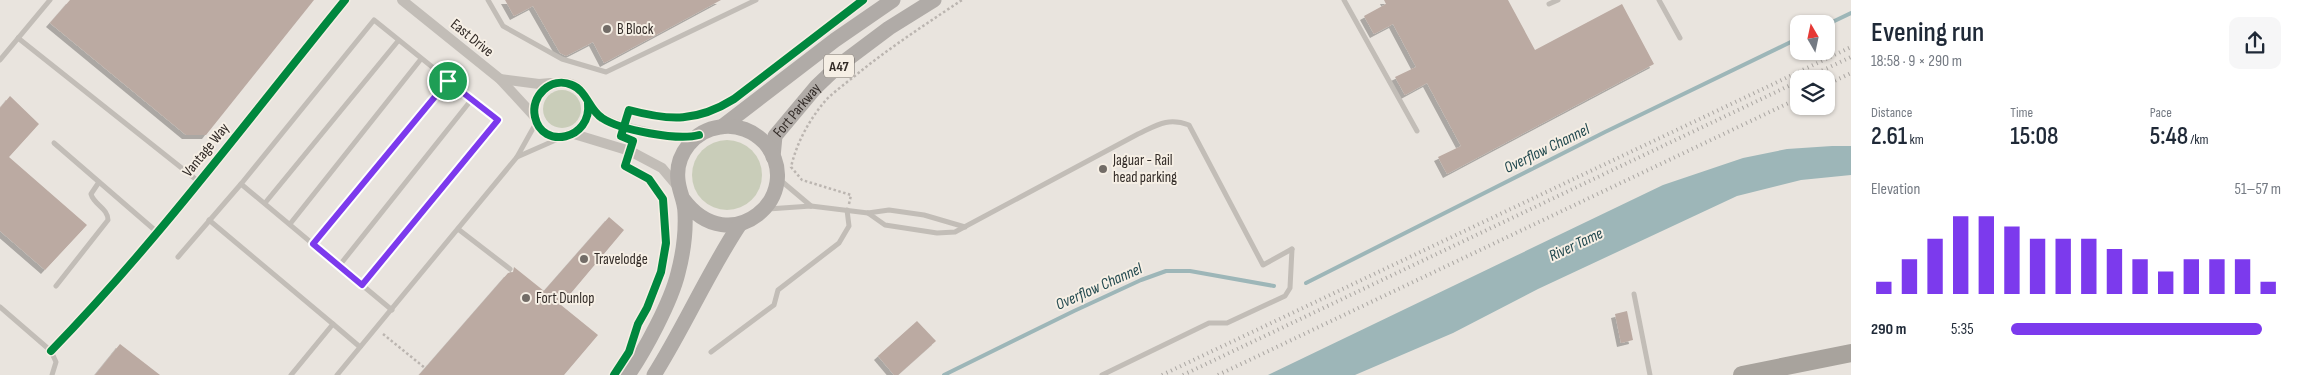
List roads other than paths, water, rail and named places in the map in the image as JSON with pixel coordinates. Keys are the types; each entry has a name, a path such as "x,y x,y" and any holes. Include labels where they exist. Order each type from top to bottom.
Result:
{"highway":[{"path":"1742,375 1851,353"}],"main road":[{"name":"Fort Parkway","path":"723,126 835,40 893,0"},
{"name":"Fort Parkway","path":"654,375 688,316 717,259 740,224 749,220 764,208 774,194 777,177 774,158 775,136 816,88 837,67 882,34 934,0"},
{"name":"Fort Parkway","path":"628,375 645,348 678,276 684,248 685,212 681,194 679,162 686,147 706,130 723,126 739,128 754,134 769,148 774,158"},
{"path":"681,194 696,214 714,223 727,226 740,224"}],"street":[{"name":"Vantage Way","path":"51,351 86,314 157,232 345,0"},
{"name":"East Drive","path":"402,0 500,80 536,119"},
{"path":"500,80 539,84 558,83 577,87 586,97 588,118 580,130 563,137 547,133 536,119 534,105 538,95 547,86 558,83"},
{"path":"588,104 602,118 623,126 671,137 690,138 699,135"},
{"path":"574,134 630,151 647,159 662,168 681,194"}],"lane":[{"path":"0,60 50,0"},
{"path":"488,0 502,26 562,59 606,72 756,0"},
{"path":"1344,0 1417,131"},
{"path":"1549,4 1558,0"},
{"path":"1659,0 1680,38"},
{"path":"178,258 242,184 374,20 498,120 362,285"},
{"path":"18,38 198,181"},
{"path":"265,204 398,41"},
{"path":"290,224 421,59"},
{"path":"313,244 448,81"},
{"path":"339,266 472,100"},
{"path":"337,375 517,157 536,119"},
{"path":"868,213 885,225 928,231 955,232 1155,126 1164,122 1177,121 1189,125 1263,265 1292,249 1290,288 1285,296 1227,323 1209,323 1102,375"},
{"path":"517,157 563,137"},
{"path":"54,143 157,232"},
{"path":"777,177 811,206"},
{"path":"56,286 108,220 107,213 92,198 91,194 99,182"},
{"path":"242,184 392,310"},
{"path":"764,208 779,209 811,206 868,213 889,210 915,214 965,227"},
{"path":"711,352 774,304 778,290 838,243 849,226 848,210"},
{"path":"209,220 360,347"},
{"path":"458,229 510,269"},
{"path":"1634,294 1650,375"},
{"path":"0,307 51,351 56,362 52,375"},
{"path":"291,375 333,324"}],"water":[{"name":"River Tame","path":"1851,146 1851,175 1801,180 1737,196 1538,289 1453,333 1355,375 1268,375 1663,185 1743,158 1787,149"}],"waterway":[{"name":"Overflow Channel","path":"1835,21 1851,13"},
{"name":"Overflow Channel","path":"1306,283 1605,132 1790,42"},
{"name":"Overflow Channel","path":"944,375 1074,311 1141,280 1166,271 1190,271 1274,286"}],"railway":[{"path":"1162,375 1851,47"},
{"path":"1823,70 1851,57"},
{"path":"1835,81 1851,73"},
{"path":"1183,375 1790,85"},
{"path":"1218,375 1790,102"}],"place":[{"name":"B Block","path":"607,29"},
{"name":"Jaguar - Rail head parking","path":"1103,169"},
{"name":"Travelodge","path":"584,259"},
{"name":"Fort Dunlop","path":"526,298"}]}
